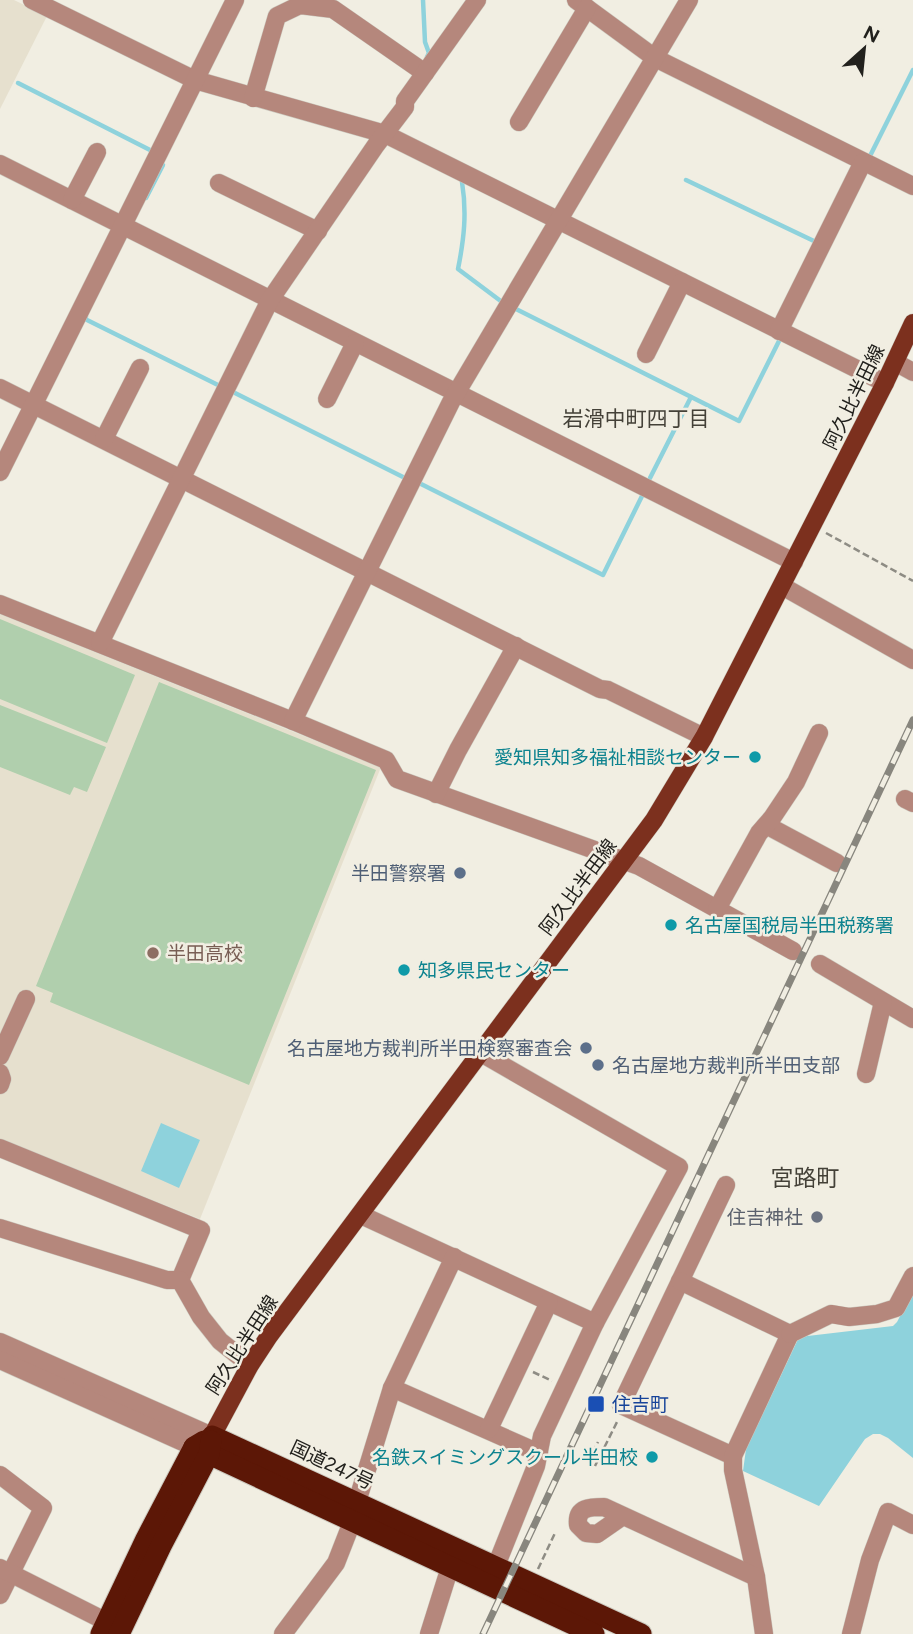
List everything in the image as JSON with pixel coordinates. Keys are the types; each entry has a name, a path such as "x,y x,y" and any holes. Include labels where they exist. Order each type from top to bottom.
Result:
{"highway":[{"name":"国道247号","path":"205,1446 355,1512 496,1566 641,1634"},
{"path":"115,1631 205,1446"},
{"name":"国道247号","path":"355,1512 450,1567 594,1634"}],"main road":[{"name":"阿久比半田線","path":"205,1446 269,1336 654,820 704,737 913,323"}],"street":[{"path":"32,0 195,80 385,134 885,383"},
{"path":"0,472 235,0"},
{"path":"100,643 271,300 477,0"},
{"path":"293,721 456,393 689,0"},
{"path":"253,98 277,16 300,5 336,4 425,73"},
{"path":"519,122 581,4 655,58 913,186"},
{"path":"72,200 97,152"},
{"path":"779,331 863,162"},
{"path":"0,164 794,562"},
{"path":"219,183 318,231"},
{"path":"646,354 682,282"},
{"path":"327,399 355,343"},
{"path":"895,362 913,372"},
{"path":"104,439 140,368"},
{"path":"0,388 704,737"},
{"path":"782,586 913,659"},
{"path":"0,604 386,760 397,779 639,866 793,951"},
{"path":"436,794 516,646"},
{"path":"717,909 759,833 796,782 819,733"},
{"path":"766,825 837,863"},
{"path":"820,964 913,1019"},
{"path":"0,1056 26,999"},
{"path":"866,1074 883,1002"},
{"path":"481,1053 680,1167 595,1323 542,1436 537,1466 496,1566"},
{"path":"0,1073 0,1085"},
{"path":"0,1148 201,1230 180,1280"},
{"path":"726,1185 621,1405 733,1456"},
{"path":"361,1215 595,1323"},
{"path":"0,1228 167,1280 180,1280"},
{"path":"283,1634 337,1563 392,1388 454,1257"},
{"path":"764,1634 756,1577 733,1470 733,1456 790,1334 831,1314 849,1317 882,1314 896,1308 913,1276"},
{"path":"180,1280 201,1317 220,1341 250,1365"},
{"path":"680,1281 790,1334"},
{"path":"489,1429 549,1302"},
{"path":"0,1342 205,1446"},
{"path":"0,1360 205,1446"},
{"path":"392,1388 539,1453"},
{"path":"0,1475 43,1508 5,1571 0,1595"},
{"path":"851,1634 870,1560 888,1512 913,1525"},
{"path":"623,1516 756,1577"},
{"path":"429,1634 450,1567"},
{"path":"5,1571 115,1631"}],"path":[{"path":"826,533 913,581"},
{"path":"530,1371 555,1382"},
{"path":"595,1466 625,1406"},
{"path":"588,1462 598,1442"},
{"path":"537,1572 555,1533"}],"shaded area":[{"path":"0,0 14,0 47,16 0,109"},
{"name":"半田高校","path":"0,614 381,767 200,1219 0,1139"}],"green space":[{"path":"0,619 135,675 107,743 0,699"},
{"path":"159,682 376,770 249,1085 50,1002 53,993 36,986"},
{"path":"0,705 106,747 87,792 74,787 70,795 0,767"}],"water":[{"path":"161,1123 200,1140 179,1188 141,1171"},
{"path":"913,1291 913,1458 888,1438 873,1434 865,1439 819,1506 743,1471 746,1449 799,1337 893,1326"}],"waterway":[{"path":"423,0 425,42 429,53 427,57"},
{"path":"870,156 913,70"},
{"path":"18,83 150,150"},
{"path":"146,198 163,165"},
{"path":"686,180 816,242"},
{"path":"462,182 464,226 458,269 502,302"},
{"path":"513,311 514,308 739,421 780,339"},
{"path":"86,317 85,319 220,386"},
{"path":"231,391 405,478"},
{"path":"650,478 691,397"},
{"path":"419,483 603,575 643,494"}],"railway":[{"path":"483,1634 913,720"}],"place":[{"name":"愛知県知多福祉相談センター","path":"755,757"},
{"name":"半田警察署","path":"460,873"},
{"name":"名古屋国税局半田税務署","path":"671,925"},
{"name":"半田高校","path":"153,953"},
{"name":"知多県民センター","path":"404,970"},
{"name":"名古屋地方裁判所半田検察審査会","path":"586,1048"},
{"name":"名古屋地方裁判所半田支部","path":"598,1065"},
{"name":"住吉神社","path":"817,1217"},
{"name":"住吉町","path":"596,1404"},
{"name":"名鉄スイミングスクール半田校","path":"652,1457"}],"district":[{"name":"岩滑中町四丁目","path":"636,418"},
{"name":"宮路町","path":"805,1178"}]}
